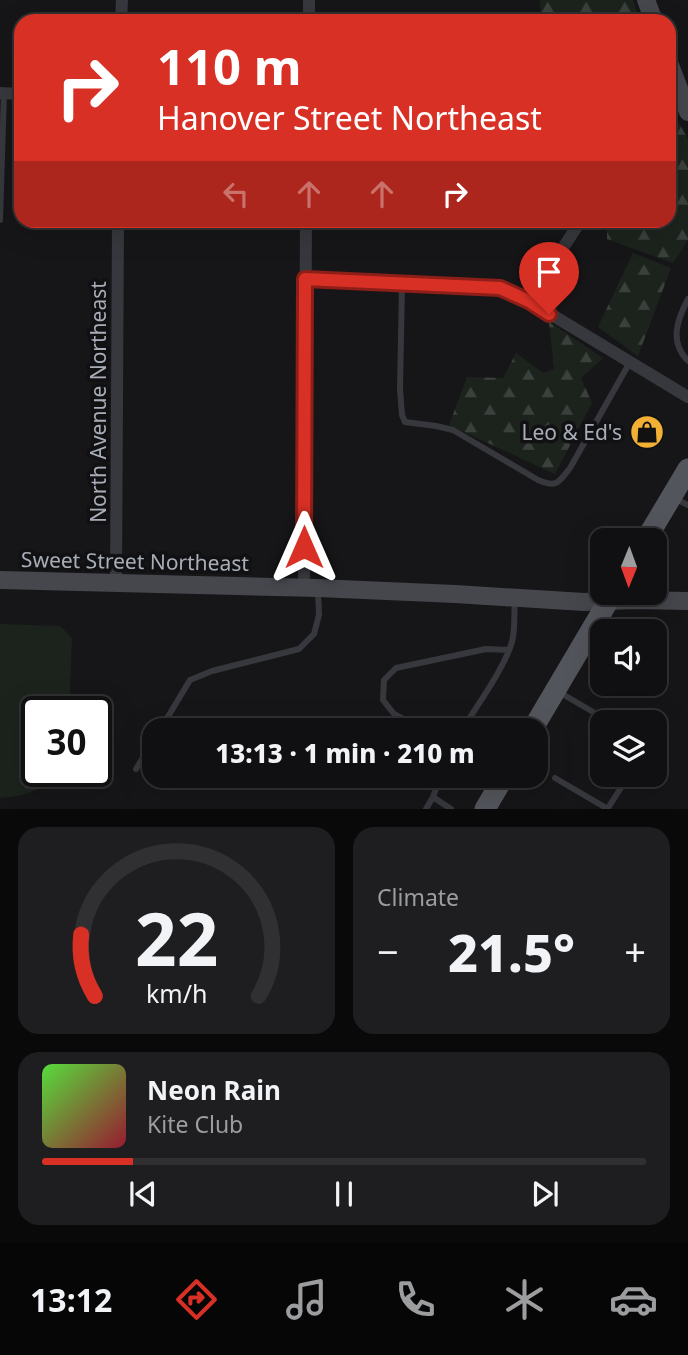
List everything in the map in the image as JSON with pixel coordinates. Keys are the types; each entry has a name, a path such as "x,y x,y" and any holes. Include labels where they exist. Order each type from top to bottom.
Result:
{"main road":[{"path":"656,528 680,501 688,469"},
{"path":"539,718 606,606"},
{"path":"485,809 497,788"}],"street":[{"path":"676,81 688,112"},
{"name":"North Avenue Northeast","path":"116,583 118,228"},
{"path":"306,228 311,588"},
{"path":"529,301 576,228"},
{"path":"305,279 500,288 529,301 688,397"},
{"name":"Sweet Street Northeast","path":"0,580 311,588 590,601"},
{"name":"Sweet Street Northeast","path":"667,601 688,601"}],"lane":[{"path":"0,220 2,93"},
{"path":"402,284 400,389 405,422 453,430 550,485 558,484 570,468 630,362"},
{"path":"688,299 676,326 679,349 688,361"},
{"path":"167,718 191,680 212,671 299,649 314,634 319,615 311,588"},
{"path":"469,718 509,650 513,638 515,597"},
{"path":"401,718 394,714 383,700 384,680 396,668 486,649 509,650"},
{"path":"555,690 590,710"},
{"path":"136,769 142,759"},
{"path":"555,778 608,809 622,787"},
{"path":"426,809 436,788"},
{"path":"433,797 451,809"}],"green space":[{"path":"540,0 633,0 638,14 541,14"},
{"path":"676,118 688,139 688,240 673,263 607,239 607,228 676,228"},
{"path":"633,253 671,268 638,356 598,327"},
{"path":"549,322 603,358 581,378 592,403 555,474 449,425 467,377 503,378 516,353 543,373 554,369"},
{"path":"0,624 60,626 72,638 70,696 21,696 21,787 45,787 26,794 0,798"}],"place":[{"name":"Leo & Ed's","path":"647,432"}],"route":[{"path":"304,547 305,279 500,288 529,301 549,314"}]}
